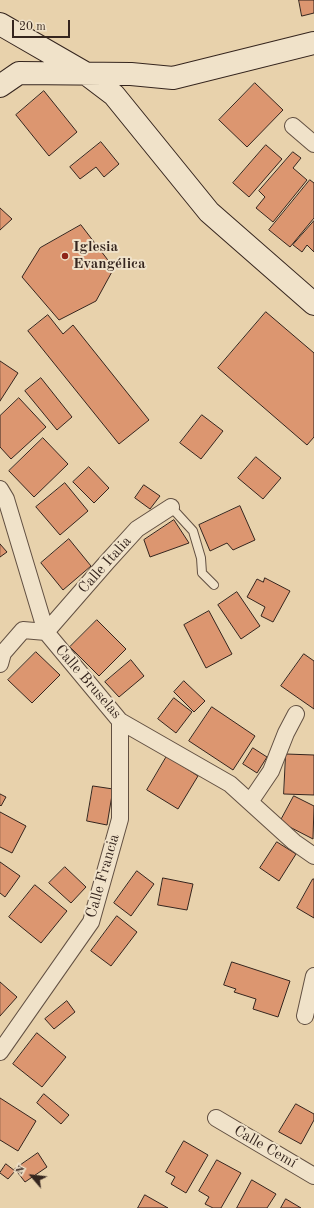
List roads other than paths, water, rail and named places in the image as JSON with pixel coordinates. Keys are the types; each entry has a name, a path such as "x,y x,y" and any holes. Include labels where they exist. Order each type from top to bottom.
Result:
{"street":[{"path":"0,24 85,73 114,95 209,212 314,304"},
{"path":"0,86 19,73 131,74 173,78 314,43"},
{"path":"293,126 314,144"},
{"name":"Calle Bruselas","path":"0,489 6,498 46,632 120,721 230,784 294,842 314,856"},
{"name":"Calle Italia","path":"46,632 138,529 171,507"},
{"path":"0,664 3,653 22,630 46,632"},
{"path":"250,802 272,771 286,733 296,714"},
{"name":"Calle Francia","path":"0,1052 91,922 120,819 120,721"},
{"path":"305,1016 314,976"},
{"name":"Calle Cemí","path":"216,1118 314,1176"}],"lane":[{"path":"171,507 193,531 202,558 202,573 214,585"}],"place":[{"name":"Iglesia Evangélica","path":"65,256"}]}
